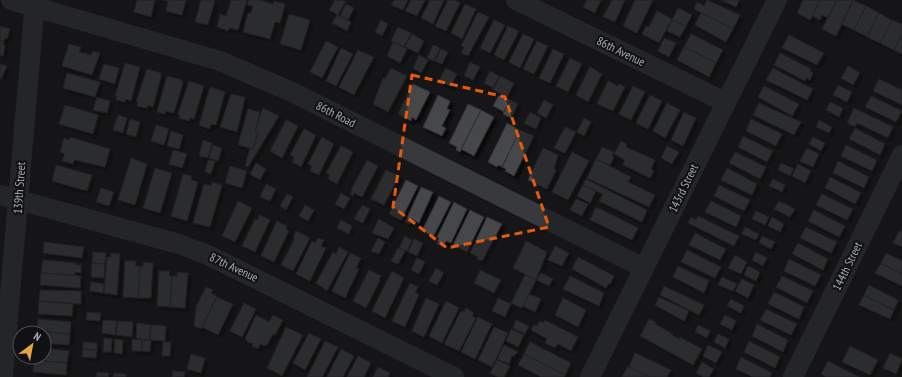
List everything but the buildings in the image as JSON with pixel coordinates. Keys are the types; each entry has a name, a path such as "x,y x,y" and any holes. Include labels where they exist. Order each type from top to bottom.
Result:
{"street":[{"name":"86th Road","path":"11,0 34,3 196,53 244,70 292,92 644,268"},
{"name":"86th Avenue","path":"516,0 725,102"},
{"name":"143rd Street","path":"590,377 725,102 777,0"},
{"name":"139th Street","path":"3,377 9,198 34,3"},
{"name":"144th Street","path":"793,377 902,155"},
{"name":"87th Avenue","path":"9,198 179,244 208,255 454,377"}],"highlighted area":[{"path":"412,75 505,97 549,227 447,248 393,207"}]}
